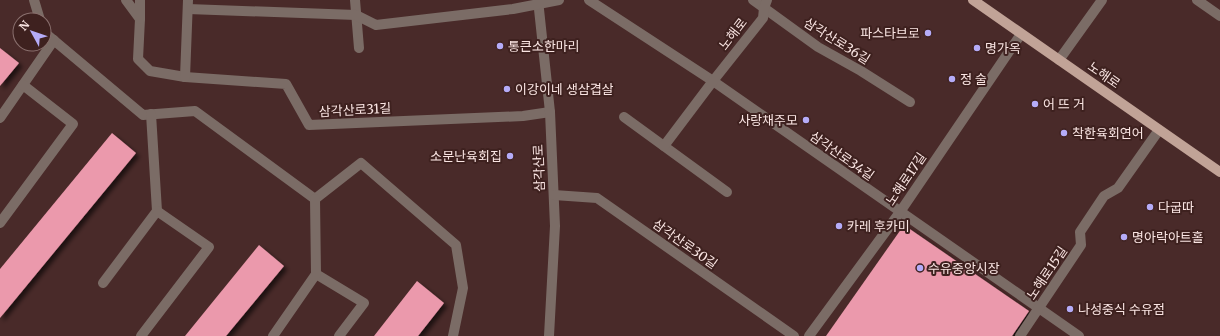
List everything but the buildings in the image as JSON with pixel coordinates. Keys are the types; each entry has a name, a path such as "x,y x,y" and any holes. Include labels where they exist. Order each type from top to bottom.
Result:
{"main road":[{"name":"노해로","path":"973,0 1220,172"}],"street":[{"path":"34,0 38,12"},
{"path":"126,0 140,19"},
{"name":"삼각산로31길","path":"140,0 138,59 150,71 185,77 286,84 309,125 523,116 550,112"},
{"path":"355,0 359,48"},
{"path":"185,77 188,4 356,15 376,25 513,10 538,2 559,0"},
{"name":"삼각산로34길","path":"589,0 713,81 1078,336"},
{"name":"삼각산로36길","path":"753,0 765,4 818,48 861,71 910,102"},
{"path":"1059,60 1102,0"},
{"path":"1197,0 1220,16"},
{"name":"삼각산로","path":"538,2 550,112 555,226 549,336"},
{"name":"노해로","path":"664,146 763,18 765,4"},
{"name":"노해로17길","path":"809,336 900,212 1021,34"},
{"path":"0,118 54,40 143,115 195,111 315,199"},
{"path":"0,223 73,124 23,85"},
{"path":"103,283 157,211 151,114"},
{"path":"624,117 727,192"},
{"name":"노해로15길","path":"1020,336 1082,245 1080,232 1104,196 1118,188 1159,130"},
{"path":"315,199 361,163 456,245 464,288 453,336"},
{"name":"삼각산로30길","path":"554,196 597,198 794,336"},
{"path":"273,336 316,274 315,199"},
{"path":"141,336 209,247 157,211"},
{"path":"316,274 364,303 339,336"}],"place":[{"name":"파스타브로","path":"928,33"},
{"name":"통큰소한마리","path":"500,46"},
{"name":"명가옥","path":"977,48"},
{"name":"정 술","path":"952,79"},
{"name":"이강이네 생삼겹살","path":"507,89"},
{"name":"어 뜨 거","path":"1035,104"},
{"name":"사랑채주모","path":"806,120"},
{"name":"착한육회연어","path":"1064,133"},
{"name":"소문난육회집","path":"510,156"},
{"name":"다굽따","path":"1150,207"},
{"name":"카레 후카미","path":"839,226"},
{"name":"명아락아트홀","path":"1124,237"},
{"name":"수유중앙시장","path":"920,268"},
{"name":"나성중식 수유점","path":"1070,309"}]}
